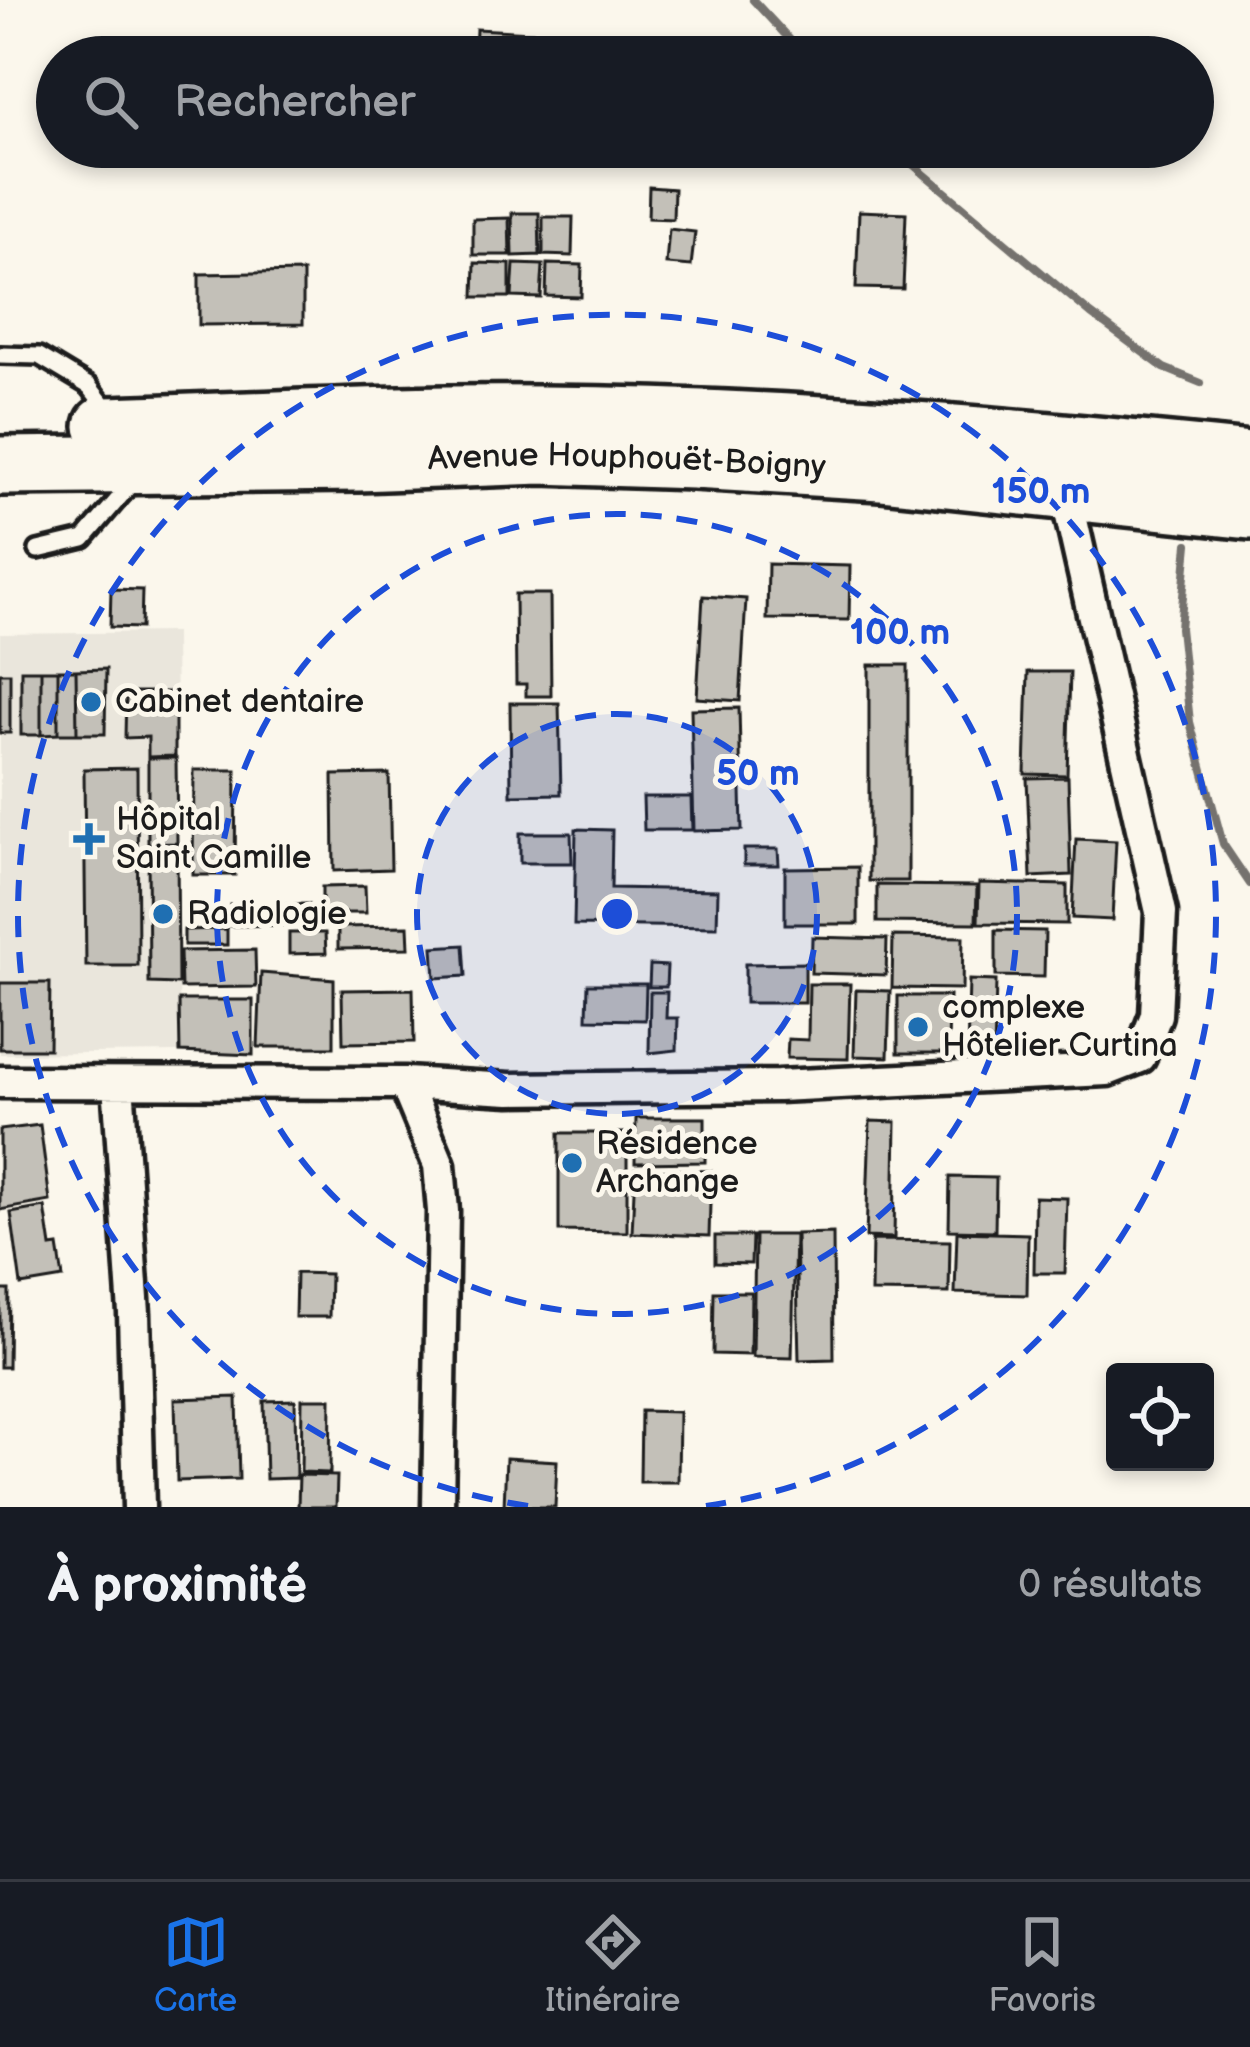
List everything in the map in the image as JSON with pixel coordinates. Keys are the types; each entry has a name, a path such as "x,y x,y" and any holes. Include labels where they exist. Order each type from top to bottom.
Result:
{"highway":[{"name":"Avenue Houphouët-Boigny","path":"0,466 133,445 537,415 881,427 1250,461"},
{"name":"Avenue Houphouët-Boigny","path":"0,428 133,445 542,455 881,471 1250,510"}],"street":[{"path":"0,1082 510,1089 778,1086 1107,1070 1140,1057 1156,1015 1161,912 1064,490"},
{"path":"118,1082 134,1313 139,1507"},
{"path":"405,1084 439,1165 438,1507"}],"lane":[{"path":"0,356 39,356 89,386 133,445 85,539 38,550"}],"shaded area":[{"name":"Hôpital Saint Camille","path":"175,632 180,1052 0,1054 0,634"}],"building":[{"path":"476,29 548,33 548,36 476,36"},
{"path":"649,187 674,189 673,219 648,218"},
{"path":"859,211 906,213 903,289 856,288"},
{"path":"512,213 539,213 540,255 513,256"},
{"path":"543,217 573,217 572,256 543,255"},
{"path":"509,218 510,255 473,255 473,219"},
{"path":"669,229 695,232 691,266 666,264"},
{"path":"475,263 510,264 510,297 474,297"},
{"path":"514,264 543,265 541,298 512,297"},
{"path":"547,264 582,265 581,297 546,296"},
{"path":"303,272 303,324 199,325 199,274"},
{"path":"768,564 850,566 849,620 767,619"},
{"path":"111,589 142,590 141,628 110,627"},
{"path":"515,594 550,594 551,696 526,696 526,684 516,684"},
{"path":"703,596 746,599 740,701 697,698"},
{"path":"869,665 908,665 908,881 869,881"},
{"name":"Cabinet dentaire","path":"106,669 105,734 77,734 76,670"},
{"path":"21,670 41,670 41,735 21,735"},
{"path":"41,670 58,670 58,734 41,735"},
{"path":"58,670 76,670 77,734 58,734"},
{"path":"1028,672 1070,672 1067,775 1025,774"},
{"path":"0,673 10,673 10,733 0,733"},
{"path":"126,692 175,692 175,756 148,757 148,737 125,738"},
{"path":"510,703 559,703 561,794 511,795"},
{"path":"739,708 742,830 694,831 691,709"},
{"path":"148,758 176,758 177,843 148,844"},
{"path":"137,768 138,966 86,966 84,769"},
{"path":"194,770 236,770 235,875 193,875"},
{"path":"389,774 391,869 334,871 333,775"},
{"path":"1068,777 1071,875 1031,877 1027,778"},
{"path":"643,797 691,797 692,830 644,830"},
{"path":"576,829 612,830 611,888 718,890 717,927 574,925"},
{"path":"520,833 571,833 572,863 520,863"},
{"path":"1076,839 1116,841 1112,920 1072,918"},
{"name":"Radiologie","path":"177,845 178,984 149,983 148,846"},
{"path":"744,849 778,849 779,865 744,865"},
{"path":"858,867 858,924 785,924 785,868"},
{"path":"979,883 1067,885 1067,924 978,923"},
{"path":"877,885 977,886 976,923 877,922"},
{"path":"365,886 366,913 322,913 322,887"},
{"path":"309,904 309,925 231,926 230,905"},
{"path":"408,926 409,948 338,949 338,927"},
{"path":"227,929 227,945 184,945 184,930"},
{"path":"996,930 1045,931 1044,977 996,976"},
{"path":"289,933 325,933 326,953 289,954"},
{"path":"893,936 963,937 962,989 892,988"},
{"path":"812,937 887,939 886,975 811,973"},
{"path":"464,945 466,976 435,978 433,947"},
{"path":"255,950 256,987 181,988 180,951"},
{"path":"805,963 805,1003 745,1003 745,964"},
{"path":"650,965 667,966 666,987 649,987"},
{"path":"261,973 334,979 334,1047 258,1047"},
{"path":"969,980 996,981 994,1056 967,1055"},
{"path":"0,983 50,983 49,1049 0,1049"},
{"path":"588,984 646,984 645,1020 587,1019"},
{"path":"809,984 850,984 848,1059 787,1058 788,1039 808,1040"},
{"path":"413,989 414,1042 343,1043 342,990"},
{"path":"856,990 890,991 888,1057 854,1056"},
{"path":"650,992 667,992 666,1018 678,1018 677,1050 649,1053"},
{"path":"898,996 949,996 948,1053 898,1053"},
{"path":"179,1000 253,1000 253,1055 180,1052"},
{"path":"636,1118 705,1118 705,1162 635,1163"},
{"path":"870,1121 896,1122 894,1238 866,1237"},
{"path":"40,1125 50,1201 0,1210 0,1130"},
{"path":"559,1133 627,1133 627,1232 559,1231"},
{"path":"635,1169 711,1171 709,1236 632,1233"},
{"path":"950,1177 996,1178 995,1231 949,1230"},
{"path":"1035,1197 1067,1198 1065,1273 1034,1273"},
{"path":"45,1207 51,1247 58,1246 63,1278 21,1285 11,1213"},
{"path":"957,1232 1028,1234 1027,1295 955,1293"},
{"path":"833,1233 834,1359 799,1360 796,1234"},
{"path":"755,1235 795,1235 792,1358 753,1357"},
{"path":"715,1236 752,1236 751,1264 715,1263"},
{"path":"872,1240 950,1241 949,1293 871,1292"},
{"path":"296,1273 330,1274 329,1317 295,1317"},
{"path":"0,1290 9,1290 8,1367 0,1367"},
{"path":"714,1292 751,1292 750,1355 713,1354"},
{"path":"237,1397 239,1479 177,1481 175,1399"},
{"path":"302,1399 331,1399 330,1473 301,1472"},
{"path":"295,1400 296,1478 266,1479 264,1401"},
{"path":"641,1411 679,1412 678,1482 640,1482"},
{"path":"506,1458 557,1461 555,1507 504,1507"},
{"path":"299,1475 337,1476 336,1507 298,1507"}],"waterway":[{"path":"753,0 786,36"},
{"path":"917,168 1091,314 1164,368 1201,383"},
{"path":"1188,544 1180,628 1190,722 1223,844 1250,884"}],"place":[{"name":"Cabinet dentaire","path":"91,702"},
{"name":"Hôpital Saint Camille","path":"89,839"},
{"name":"Radiologie","path":"163,914"},
{"name":"complexe Hôtelier Curtina","path":"918,1027"},
{"name":"Résidence Archange","path":"572,1163"}]}
